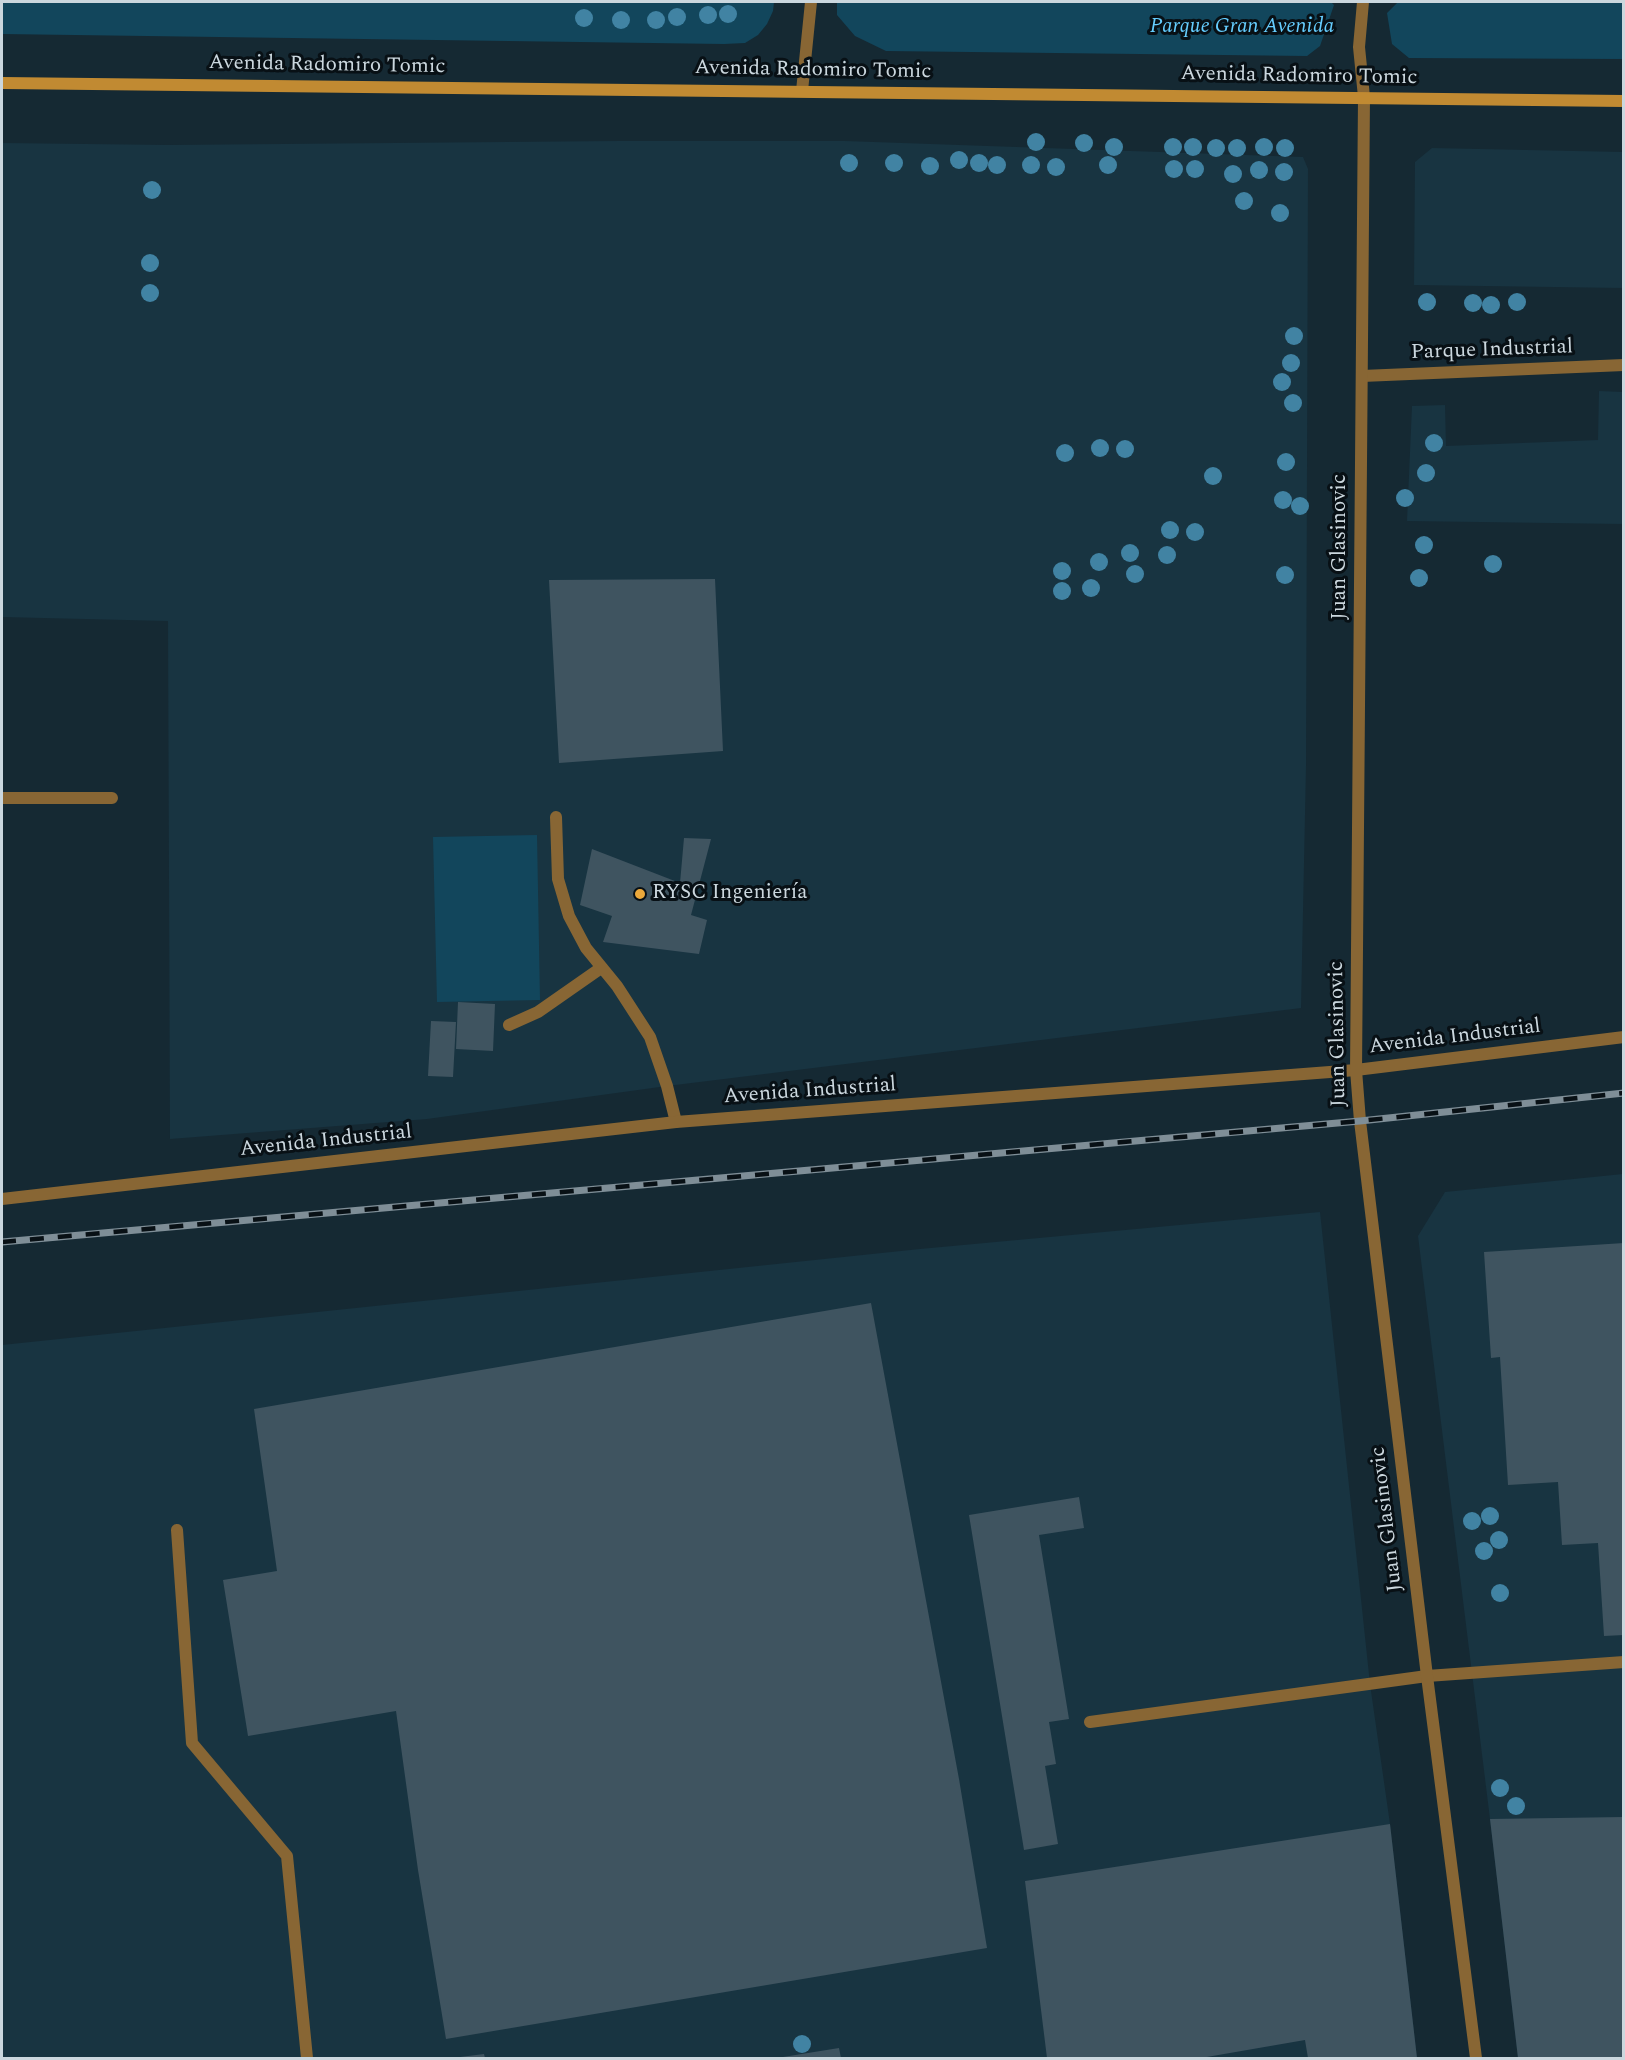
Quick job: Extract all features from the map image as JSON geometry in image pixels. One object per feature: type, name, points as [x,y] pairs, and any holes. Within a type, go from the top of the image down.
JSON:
[{"type":"main road","name":"Avenida Radomiro Tomic","points":[[2,82],[1623,101]]},
{"type":"street","points":[[802,91],[811,2]]},
{"type":"street","name":"Juan Glasinovic","points":[[1363,2],[1359,47],[1364,97],[1356,1070],[1361,1133],[1476,2058]]},
{"type":"street","name":"Parque Industrial","points":[[1362,376],[1623,365]]},
{"type":"street","points":[[2,798],[112,798]]},
{"type":"street","points":[[556,817],[558,879],[569,916],[586,948],[617,986],[650,1037],[667,1086],[676,1122]]},
{"type":"street","points":[[509,1025],[538,1012],[601,968]]},
{"type":"street","name":"Avenida Industrial","points":[[2,1199],[676,1122],[1356,1070],[1623,1037]]},
{"type":"street","points":[[177,1530],[192,1743],[286,1856],[307,2058]]},
{"type":"street","points":[[1090,1722],[1427,1676],[1623,1662]]},
{"type":"shaded area","points":[[845,141],[1303,157],[1308,169],[1306,766],[1301,1008],[667,1086],[427,1119],[170,1139],[168,621],[2,617],[2,143],[169,145]]},
{"type":"shaded area","points":[[1432,148],[1623,152],[1623,288],[1414,285],[1415,162]]},
{"type":"shaded area","points":[[1599,391],[1623,392],[1623,524],[1407,521],[1412,406],[1445,405],[1446,446],[1598,440]]},
{"type":"shaded area","points":[[1623,1174],[1623,2058],[1518,2058],[1418,1236],[1445,1192]]},
{"type":"shaded area","points":[[1320,1212],[1370,1684],[1390,1824],[1417,2058],[2,2058],[2,1345],[920,1249]]},
{"type":"green space","points":[[2,2],[774,2],[767,24],[758,35],[745,43],[724,44],[2,34]]},
{"type":"green space","name":"Parque Gran Avenida","points":[[837,2],[1331,2],[1334,5],[1320,46],[1307,56],[886,51],[855,36],[837,15]]},
{"type":"green space","name":"Parque Gran Avenida","points":[[1398,2],[1623,2],[1623,59],[1409,58],[1392,44],[1387,13]]},
{"type":"green space","points":[[537,835],[540,1000],[437,1002],[433,837]]},
{"type":"building","points":[[715,579],[723,751],[559,763],[549,580]]},
{"type":"building","name":"RYSC Ingeniería","points":[[684,838],[711,839],[691,915],[707,920],[699,954],[603,942],[612,916],[580,905],[592,849],[680,883]]},
{"type":"building","points":[[458,1002],[495,1004],[493,1051],[456,1049]]},
{"type":"building","points":[[431,1021],[456,1022],[453,1077],[428,1076]]},
{"type":"building","points":[[1624,1243],[1624,1635],[1604,1636],[1598,1543],[1562,1545],[1558,1482],[1508,1485],[1500,1357],[1491,1358],[1484,1252]]},
{"type":"building","points":[[871,1303],[959,1779],[987,1948],[446,2039],[418,1870],[396,1711],[248,1736],[223,1580],[277,1571],[254,1409]]},
{"type":"building","points":[[1079,1497],[1084,1528],[1039,1535],[1069,1719],[1049,1722],[1056,1764],[1045,1766],[1058,1844],[1024,1850],[969,1515]]},
{"type":"building","points":[[1624,1817],[1624,2058],[1518,2058],[1490,1819]]},
{"type":"building","points":[[1390,1824],[1417,2058],[1308,2058],[1305,2040],[1201,2058],[1047,2058],[1025,1881]]},
{"type":"building","points":[[839,2048],[841,2058],[783,2058],[783,2057]]},
{"type":"building","points":[[484,2054],[485,2058],[460,2058],[460,2057]]},
{"type":"railway","points":[[2,1242],[1360,1121],[1624,1093]]},
{"type":"place","name":"RYSC Ingeniería","points":[[640,894]]}]
